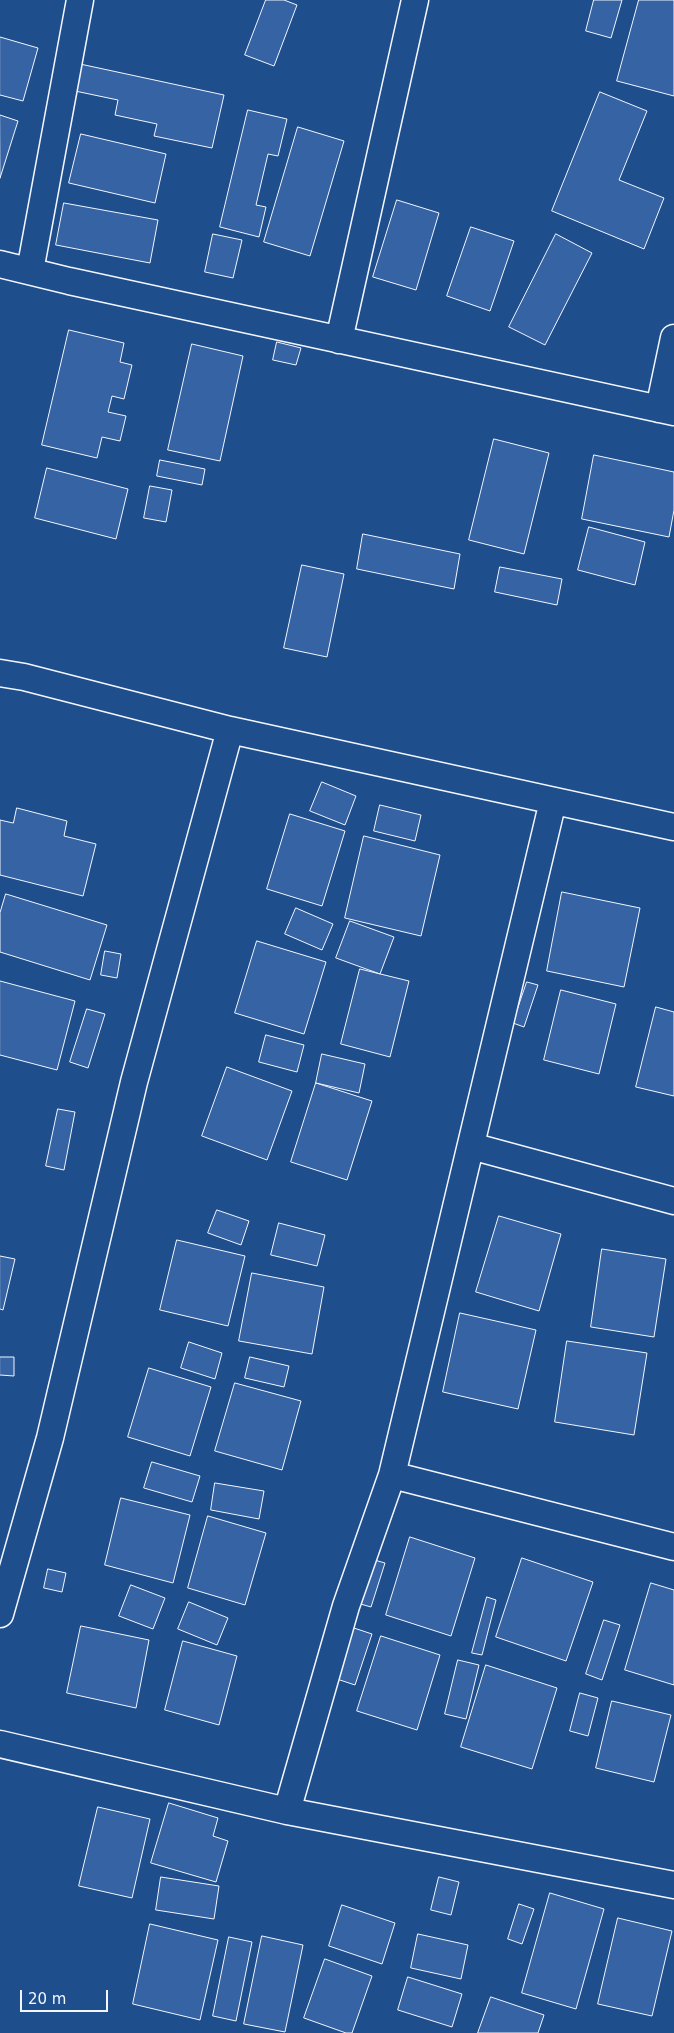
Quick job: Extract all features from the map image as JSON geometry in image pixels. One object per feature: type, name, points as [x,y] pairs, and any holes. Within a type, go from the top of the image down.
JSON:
[{"type":"street","points":[[30,271],[80,0]]},
{"type":"street","points":[[339,340],[415,0]]},
{"type":"street","points":[[0,264],[339,340],[667,410],[674,338]]},
{"type":"street","points":[[0,673],[24,677],[230,730],[674,827]]},
{"type":"street","points":[[0,1614],[50,1438],[134,1082],[230,730]]},
{"type":"street","points":[[287,1811],[346,1606],[392,1475],[553,801]]},
{"type":"street","points":[[472,1146],[674,1201]]},
{"type":"street","points":[[392,1475],[674,1547]]},
{"type":"street","points":[[0,1744],[287,1811],[674,1885]]},
{"type":"building","points":[[266,0],[284,0],[297,5],[274,66],[245,55]]},
{"type":"building","points":[[594,0],[622,0],[611,38],[586,31]]},
{"type":"building","points":[[639,0],[674,0],[674,96],[617,81]]},
{"type":"building","points":[[0,37],[38,48],[23,101],[0,95]]},
{"type":"building","points":[[80,64],[224,95],[212,148],[154,136],[157,124],[115,115],[118,100],[75,91]]},
{"type":"building","points":[[600,92],[647,111],[619,180],[664,198],[644,249],[552,211]]},
{"type":"building","points":[[248,110],[287,119],[278,156],[268,154],[256,205],[266,207],[259,237],[220,227]]},
{"type":"building","points":[[0,115],[18,121],[0,178]]},
{"type":"building","points":[[298,127],[344,141],[310,256],[264,242]]},
{"type":"building","points":[[81,134],[166,154],[155,203],[69,183]]},
{"type":"building","points":[[397,200],[439,213],[416,290],[373,277]]},
{"type":"building","points":[[64,203],[158,220],[150,263],[56,245]]},
{"type":"building","points":[[471,227],[514,241],[490,311],[447,296]]},
{"type":"building","points":[[213,234],[242,240],[233,278],[205,272]]},
{"type":"building","points":[[556,234],[592,253],[545,345],[509,327]]},
{"type":"building","points":[[69,330],[124,343],[120,362],[132,365],[124,399],[112,396],[108,412],[126,416],[120,441],[102,437],[97,458],[42,445]]},
{"type":"building","points":[[277,342],[301,348],[296,365],[273,360]]},
{"type":"building","points":[[192,344],[243,356],[220,461],[168,450]]},
{"type":"building","points":[[494,439],[549,453],[524,554],[469,540]]},
{"type":"building","points":[[594,455],[674,472],[674,510],[669,537],[582,519]]},
{"type":"building","points":[[160,460],[205,469],[202,485],[157,476]]},
{"type":"building","points":[[47,468],[128,489],[116,539],[35,518]]},
{"type":"building","points":[[150,486],[172,490],[166,522],[144,518]]},
{"type":"building","points":[[589,527],[645,542],[635,585],[578,570]]},
{"type":"building","points":[[363,534],[460,554],[454,589],[357,569]]},
{"type":"building","points":[[302,565],[344,574],[327,657],[284,648]]},
{"type":"building","points":[[500,567],[562,579],[557,605],[495,592]]},
{"type":"building","points":[[322,782],[356,796],[345,825],[310,811]]},
{"type":"building","points":[[380,805],[421,815],[415,841],[374,831]]},
{"type":"building","points":[[17,808],[67,821],[64,836],[96,844],[83,896],[0,875],[0,820],[13,823]]},
{"type":"building","points":[[290,814],[345,831],[322,906],[267,889]]},
{"type":"building","points":[[364,836],[440,855],[421,936],[345,918]]},
{"type":"building","points":[[562,892],[640,908],[624,987],[547,971]]},
{"type":"building","points":[[6,894],[107,925],[90,980],[0,952],[0,913]]},
{"type":"building","points":[[296,908],[333,924],[322,950],[285,934]]},
{"type":"building","points":[[350,921],[394,937],[380,974],[336,958]]},
{"type":"building","points":[[257,941],[326,962],[304,1034],[235,1013]]},
{"type":"building","points":[[105,951],[121,954],[117,978],[101,975]]},
{"type":"building","points":[[360,969],[409,981],[390,1057],[341,1044]]},
{"type":"building","points":[[0,981],[75,1001],[57,1070],[0,1055]]},
{"type":"building","points":[[527,982],[538,985],[524,1027],[513,1023]]},
{"type":"building","points":[[561,990],[616,1004],[599,1074],[544,1060]]},
{"type":"building","points":[[656,1007],[674,1012],[674,1096],[636,1087]]},
{"type":"building","points":[[87,1009],[105,1014],[88,1068],[70,1062]]},
{"type":"building","points":[[266,1035],[304,1045],[297,1072],[259,1062]]},
{"type":"building","points":[[322,1054],[365,1064],[359,1093],[316,1083]]},
{"type":"building","points":[[227,1067],[292,1091],[267,1160],[202,1136]]},
{"type":"building","points":[[316,1083],[372,1101],[347,1180],[291,1162]]},
{"type":"building","points":[[58,1109],[75,1112],[64,1170],[46,1166]]},
{"type":"building","points":[[217,1210],[249,1221],[241,1245],[208,1233]]},
{"type":"building","points":[[499,1216],[561,1234],[539,1311],[476,1292]]},
{"type":"building","points":[[279,1223],[325,1235],[317,1266],[271,1255]]},
{"type":"building","points":[[177,1240],[245,1256],[228,1326],[160,1310]]},
{"type":"building","points":[[602,1249],[666,1259],[654,1337],[591,1327]]},
{"type":"building","points":[[0,1256],[15,1259],[3,1310],[0,1309]]},
{"type":"building","points":[[252,1273],[324,1287],[312,1354],[239,1341]]},
{"type":"building","points":[[460,1313],[536,1330],[518,1409],[443,1392]]},
{"type":"building","points":[[567,1341],[647,1353],[634,1435],[555,1422]]},
{"type":"building","points":[[189,1342],[222,1353],[215,1379],[181,1368]]},
{"type":"building","points":[[0,1357],[14,1357],[14,1376],[0,1375]]},
{"type":"building","points":[[250,1357],[289,1366],[284,1387],[245,1378]]},
{"type":"building","points":[[149,1368],[211,1387],[190,1456],[128,1437]]},
{"type":"building","points":[[235,1383],[301,1401],[282,1470],[215,1451]]},
{"type":"building","points":[[152,1462],[200,1476],[192,1502],[144,1488]]},
{"type":"building","points":[[215,1483],[264,1491],[259,1519],[211,1510]]},
{"type":"building","points":[[121,1498],[190,1515],[173,1583],[105,1565]]},
{"type":"building","points":[[208,1516],[266,1533],[245,1605],[188,1588]]},
{"type":"building","points":[[410,1537],[475,1558],[451,1636],[386,1615]]},
{"type":"building","points":[[522,1558],[593,1582],[566,1661],[496,1637]]},
{"type":"building","points":[[371,1559],[385,1563],[371,1607],[357,1603]]},
{"type":"building","points":[[48,1569],[66,1573],[62,1592],[44,1588]]},
{"type":"building","points":[[651,1583],[674,1590],[674,1685],[625,1670]]},
{"type":"building","points":[[131,1585],[165,1598],[153,1629],[119,1616]]},
{"type":"building","points":[[487,1597],[496,1600],[482,1655],[472,1653]]},
{"type":"building","points":[[189,1602],[228,1618],[217,1645],[178,1629]]},
{"type":"building","points":[[604,1620],[620,1625],[602,1680],[586,1674]]},
{"type":"building","points":[[81,1626],[149,1640],[136,1708],[67,1693]]},
{"type":"building","points":[[348,1626],[372,1634],[355,1685],[331,1677]]},
{"type":"building","points":[[381,1636],[440,1655],[417,1730],[357,1711]]},
{"type":"building","points":[[183,1641],[237,1656],[219,1725],[165,1710]]},
{"type":"building","points":[[458,1660],[479,1665],[466,1719],[445,1714]]},
{"type":"building","points":[[486,1665],[557,1688],[532,1769],[461,1747]]},
{"type":"building","points":[[580,1693],[598,1698],[588,1736],[570,1731]]},
{"type":"building","points":[[612,1701],[671,1715],[654,1782],[596,1768]]},
{"type":"building","points":[[169,1803],[218,1818],[213,1836],[228,1841],[216,1882],[151,1863]]},
{"type":"building","points":[[98,1807],[150,1819],[132,1898],[79,1886]]},
{"type":"building","points":[[161,1877],[219,1886],[214,1919],[156,1910]]},
{"type":"building","points":[[439,1877],[459,1882],[451,1915],[431,1910]]},
{"type":"building","points":[[550,1893],[604,1909],[576,2009],[522,1993]]},
{"type":"building","points":[[519,1904],[534,1909],[522,1944],[508,1939]]},
{"type":"building","points":[[342,1905],[395,1923],[382,1964],[329,1946]]},
{"type":"building","points":[[618,1918],[672,1931],[652,2016],[598,2004]]},
{"type":"building","points":[[150,1924],[218,1940],[200,2020],[133,2004]]},
{"type":"building","points":[[418,1934],[468,1945],[461,1979],[411,1968]]},
{"type":"building","points":[[262,1936],[303,1945],[285,2032],[244,2024]]},
{"type":"building","points":[[229,1937],[252,1942],[236,2021],[213,2016]]},
{"type":"building","points":[[325,1959],[372,1976],[352,2033],[346,2033],[304,2018]]},
{"type":"building","points":[[408,1977],[462,1994],[452,2027],[398,2010]]},
{"type":"building","points":[[491,1997],[544,2015],[538,2033],[478,2033]]}]
